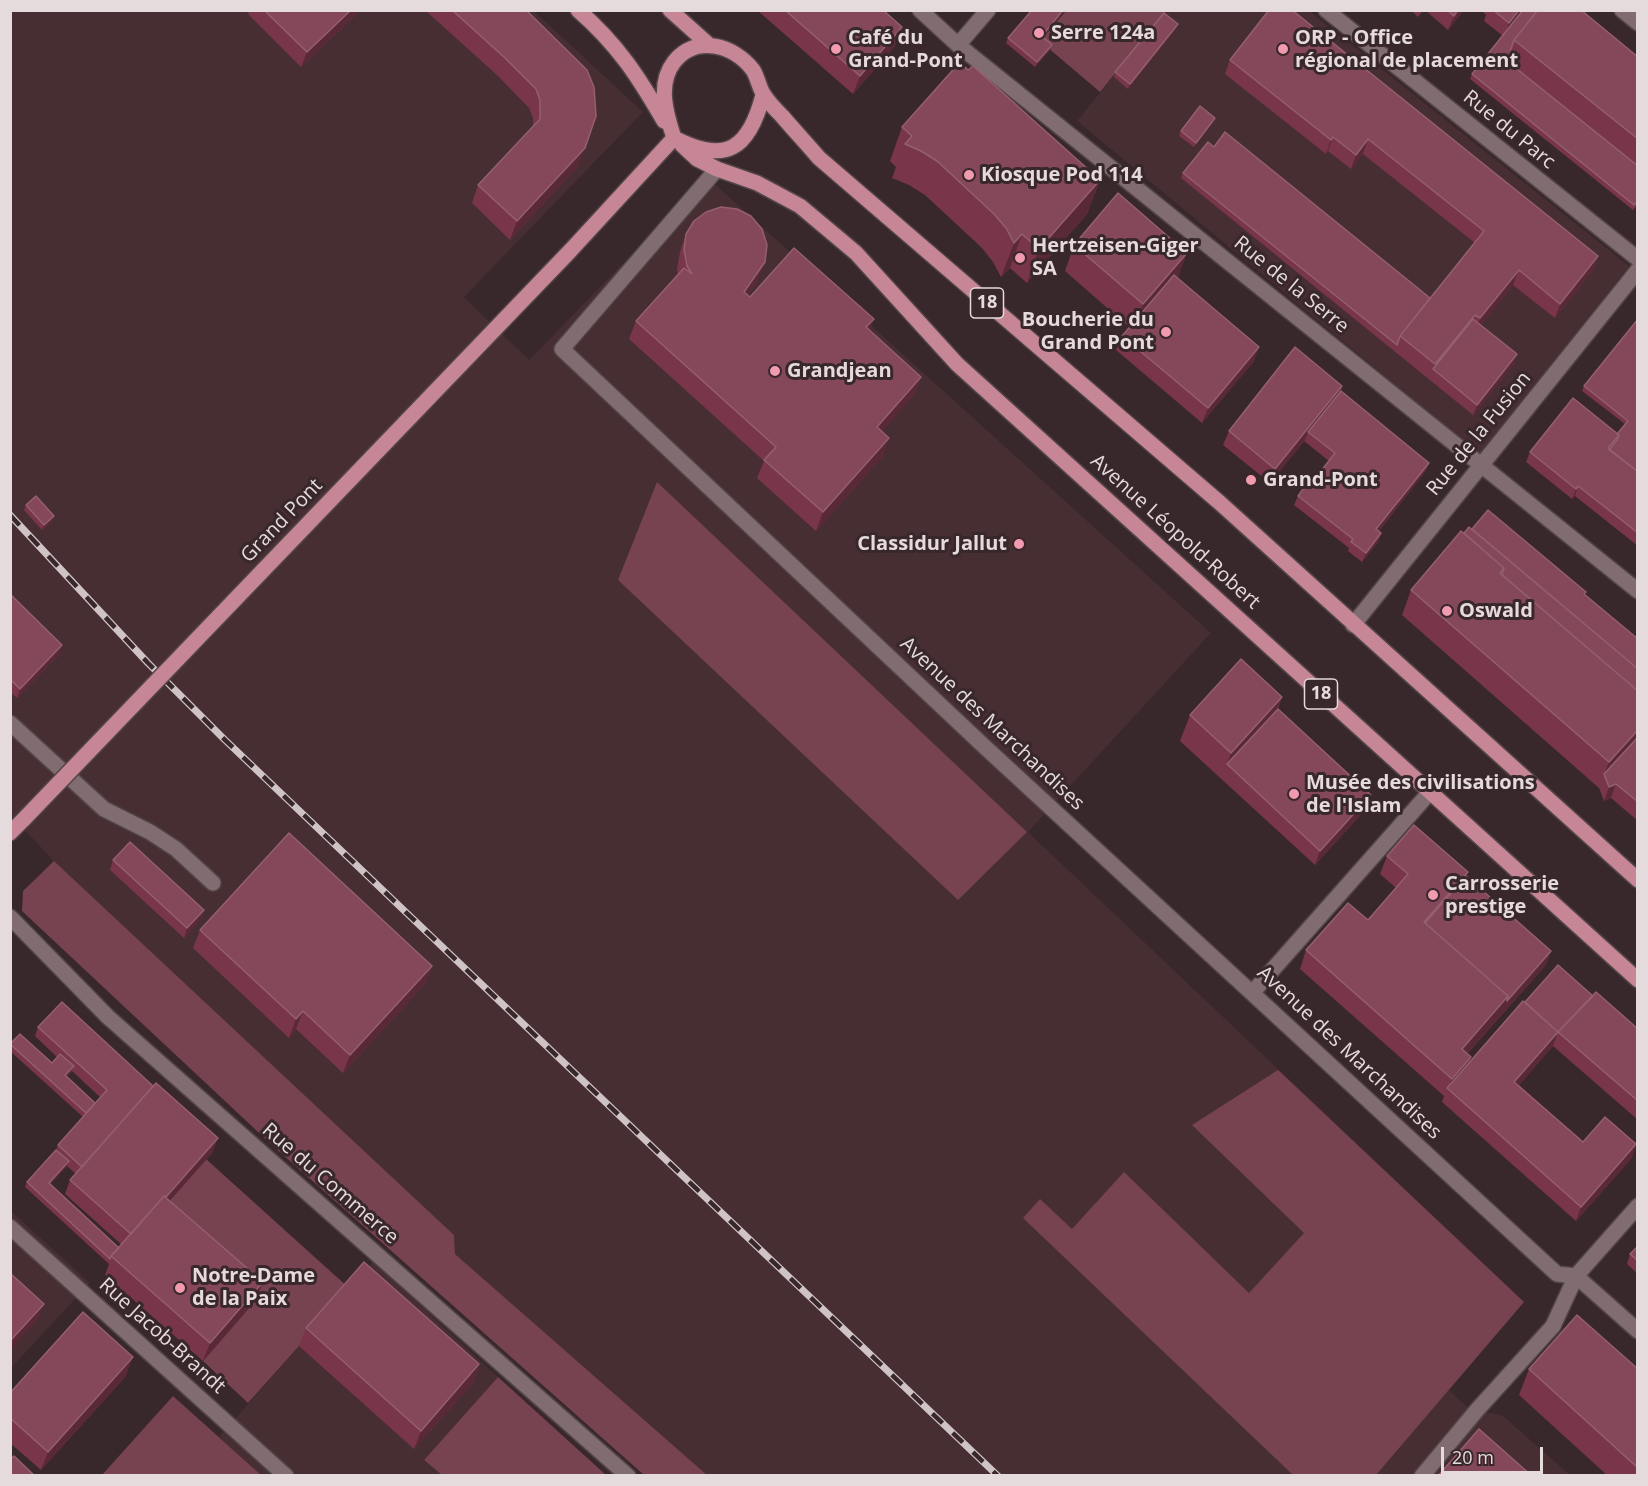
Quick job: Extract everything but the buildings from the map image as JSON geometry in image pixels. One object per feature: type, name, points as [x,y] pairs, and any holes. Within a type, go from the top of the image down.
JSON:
[{"type":"main road","name":"Avenue Léopold-Robert","points":[[578,10],[604,34],[637,74],[674,138],[697,159],[717,169],[757,183],[800,206],[856,253],[957,364],[1638,980]]},
{"type":"main road","points":[[670,10],[708,44]]},
{"type":"main road","points":[[708,44],[690,49],[675,60],[669,70],[665,102],[674,138],[693,148],[712,151],[731,149],[740,143],[751,129],[763,95]]},
{"type":"main road","name":"18","points":[[708,44],[723,47],[737,55],[752,70],[763,95],[819,159],[1220,503],[1638,880]]},
{"type":"main road","name":"Grand Pont","points":[[10,833],[570,251],[674,138]]},
{"type":"street","name":"Rue de la Serre","points":[[920,10],[958,45],[1638,591]]},
{"type":"street","points":[[958,45],[988,10]]},
{"type":"street","name":"Rue du Parc","points":[[1326,10],[1638,259]]},
{"type":"street","points":[[1622,10],[1638,23]]},
{"type":"street","name":"Avenue des Marchandises","points":[[717,169],[562,349],[987,749],[1557,1274],[1576,1276]]},
{"type":"street","name":"Rue de la Fusion","points":[[1353,625],[1638,270]]},
{"type":"street","points":[[10,723],[105,809],[176,849],[213,883]]},
{"type":"street","points":[[1252,993],[1430,792]]},
{"type":"street","name":"Rue du Commerce","points":[[10,917],[108,1017],[628,1476]]},
{"type":"street","points":[[1422,1476],[1477,1410],[1553,1326],[1576,1276],[1638,1206]]},
{"type":"street","name":"Rue Jacob-Brandt","points":[[10,1227],[286,1476]]},
{"type":"street","points":[[1576,1276],[1638,1331]]},
{"type":"shaded area","points":[[11,11],[534,11],[643,112],[464,297],[529,360],[707,177],[1211,633],[1028,832],[1524,1302],[1449,1390],[1470,1410],[1502,1415],[1570,1475],[707,1475],[455,1254],[454,1235],[54,861],[11,816]]},
{"type":"shaded area","points":[[1066,11],[1166,11],[1100,92],[1040,41]]},
{"type":"shaded area","points":[[1166,11],[1309,11],[1629,266],[1479,454],[1077,121]]},
{"type":"shaded area","points":[[657,482],[1027,832],[958,900],[618,580]]},
{"type":"shaded area","points":[[54,861],[454,1235],[455,1254],[707,1475],[644,1475],[273,1146],[22,911],[23,891]]},
{"type":"shaded area","points":[[1278,1070],[1524,1302],[1376,1475],[1293,1475],[1023,1218],[1040,1199],[1072,1229],[1124,1172],[1249,1293],[1304,1233],[1192,1125]]},
{"type":"shaded area","points":[[206,1159],[350,1289],[248,1403],[203,1361],[256,1300],[158,1214]]},
{"type":"shaded area","points":[[11,1211],[90,1283],[11,1368]]},
{"type":"shaded area","points":[[373,1262],[498,1377],[424,1460],[442,1475],[261,1475],[219,1437]]},
{"type":"shaded area","points":[[498,1377],[606,1475],[442,1475],[424,1460]]},
{"type":"shaded area","points":[[173,1396],[261,1475],[102,1475]]},
{"type":"railway","points":[[10,515],[148,663],[224,739],[998,1476]]},
{"type":"place","name":"Serre 124a","points":[[1039,33]]},
{"type":"place","name":"Café du Grand-Pont","points":[[836,49]]},
{"type":"place","name":"ORP - Office régional de placement","points":[[1283,49]]},
{"type":"place","name":"Kiosque Pod 114","points":[[969,175]]},
{"type":"place","name":"Hertzeisen-Giger SA","points":[[1020,258]]},
{"type":"place","name":"Boucherie du Grand Pont","points":[[1166,332]]},
{"type":"place","name":"Grandjean","points":[[775,371]]},
{"type":"place","name":"Grand-Pont","points":[[1251,480]]},
{"type":"place","name":"Classidur Jallut","points":[[1019,544]]},
{"type":"place","name":"Oswald","points":[[1447,611]]},
{"type":"place","name":"Musée des civilisations de l'Islam","points":[[1294,794]]},
{"type":"place","name":"Carrosserie prestige","points":[[1433,895]]},
{"type":"place","name":"Notre-Dame de la Paix","points":[[180,1288]]}]
